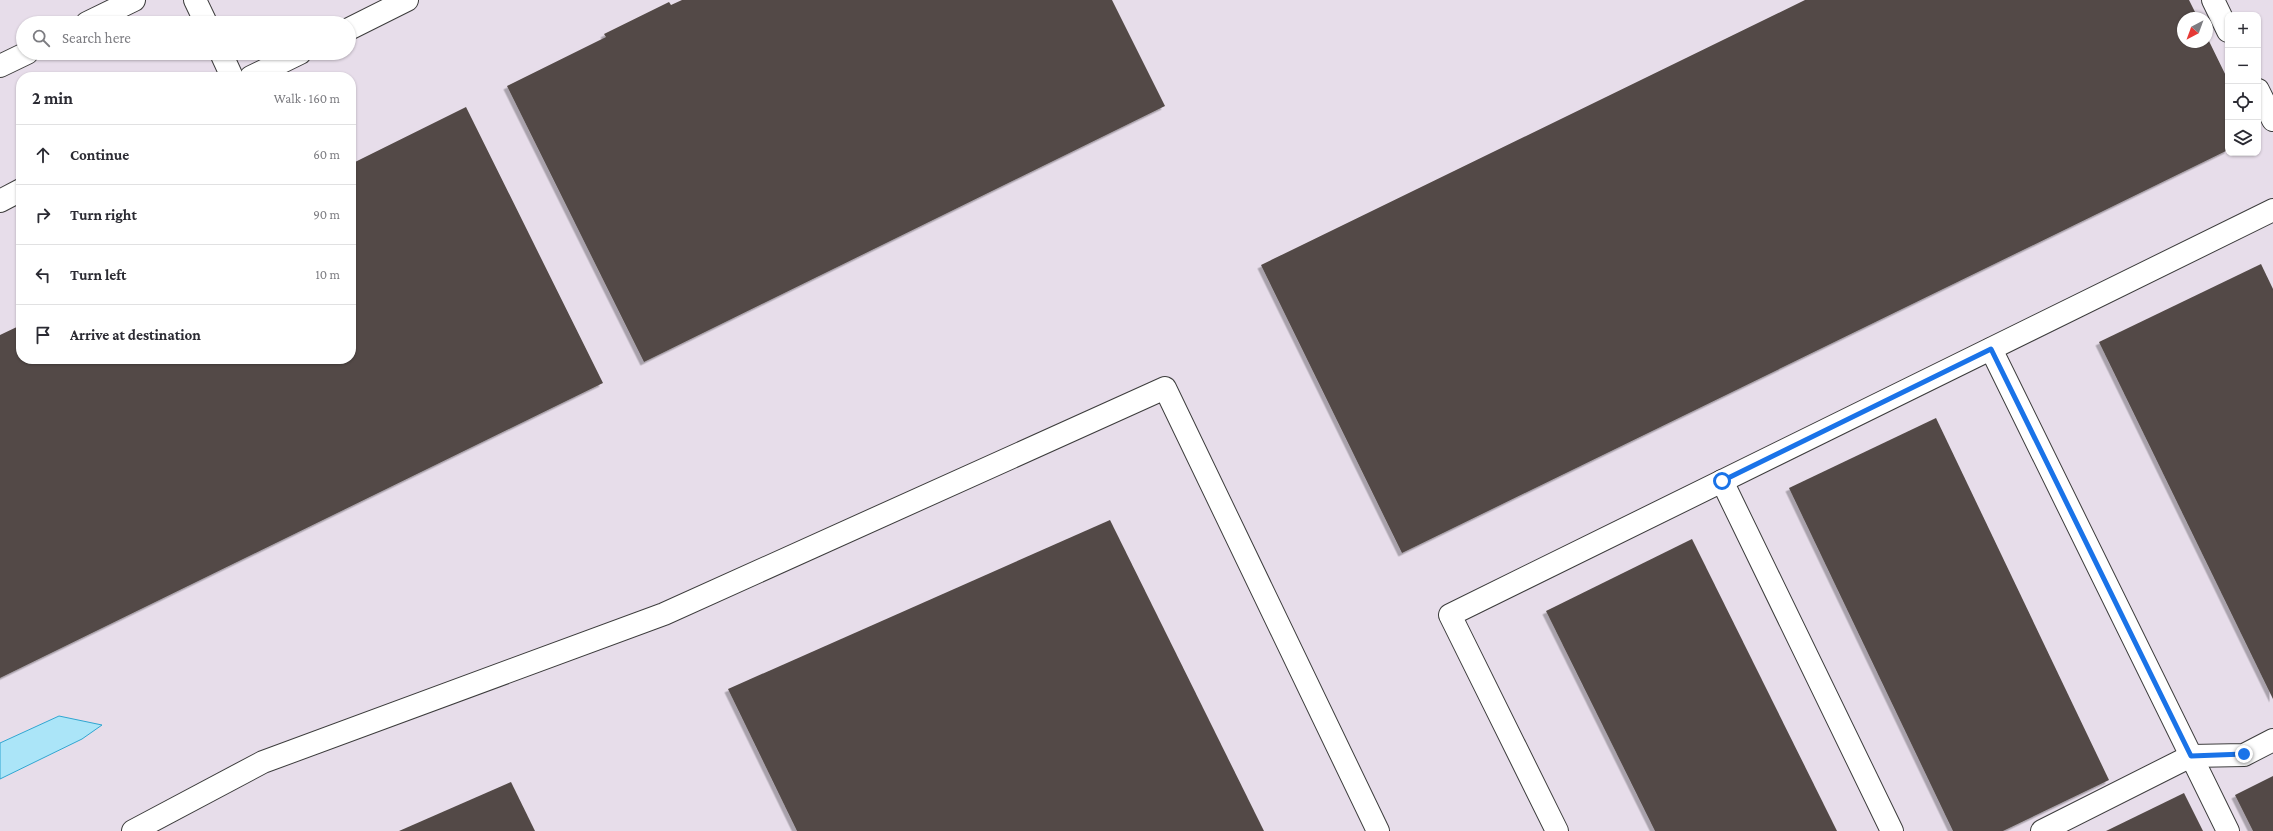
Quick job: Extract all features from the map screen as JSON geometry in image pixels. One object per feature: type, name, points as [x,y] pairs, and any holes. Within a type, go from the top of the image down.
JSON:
[{"type":"street","points":[[95,13],[134,0]]},
{"type":"street","points":[[195,0],[203,16]]},
{"type":"street","points":[[356,26],[407,0]]},
{"type":"street","points":[[2213,0],[2225,25]]},
{"type":"street","points":[[0,66],[16,58]]},
{"type":"street","points":[[224,60],[230,72]]},
{"type":"street","points":[[261,72],[286,60]]},
{"type":"street","points":[[2261,96],[2273,120]]},
{"type":"street","points":[[0,201],[16,193]]},
{"type":"street","points":[[1557,831],[1450,615],[2273,210]]},
{"type":"street","points":[[1991,349],[2228,831]]},
{"type":"street","points":[[133,831],[263,762],[664,614],[1165,388],[1378,831]]},
{"type":"street","points":[[1722,481],[1892,831]]},
{"type":"street","points":[[2042,831],[2191,756],[2244,754],[2273,740]]},
{"type":"shaded area","points":[[0,0],[2273,0],[2273,831],[0,831]]},
{"type":"water","points":[[59,716],[102,725],[82,739],[0,779],[0,743]]},
{"type":"building","points":[[682,0],[1112,0],[1165,106],[644,362],[507,86],[606,37],[604,34],[669,2],[671,5]]},
{"type":"building","points":[[1805,0],[2189,0],[2195,12],[2177,12],[2177,48],[2212,48],[2225,74],[2225,151],[1402,553],[1261,265]]},
{"type":"building","points":[[466,107],[603,383],[0,678],[0,335],[16,327],[16,364],[356,364],[356,162]]},
{"type":"building","points":[[2261,264],[2273,289],[2273,699],[2099,342]]},
{"type":"building","points":[[1936,418],[2109,780],[2003,831],[1953,831],[1789,488]]},
{"type":"building","points":[[1110,520],[1264,831],[797,831],[728,689]]},
{"type":"building","points":[[1692,539],[1837,831],[1655,831],[1546,611]]},
{"type":"building","points":[[2273,776],[2273,831],[2253,831],[2235,795]]},
{"type":"building","points":[[511,782],[535,831],[399,831]]},
{"type":"building","points":[[2184,793],[2203,831],[2106,831]]},
{"type":"route","points":[[1722,481],[1991,349],[2191,756],[2244,754]]}]
